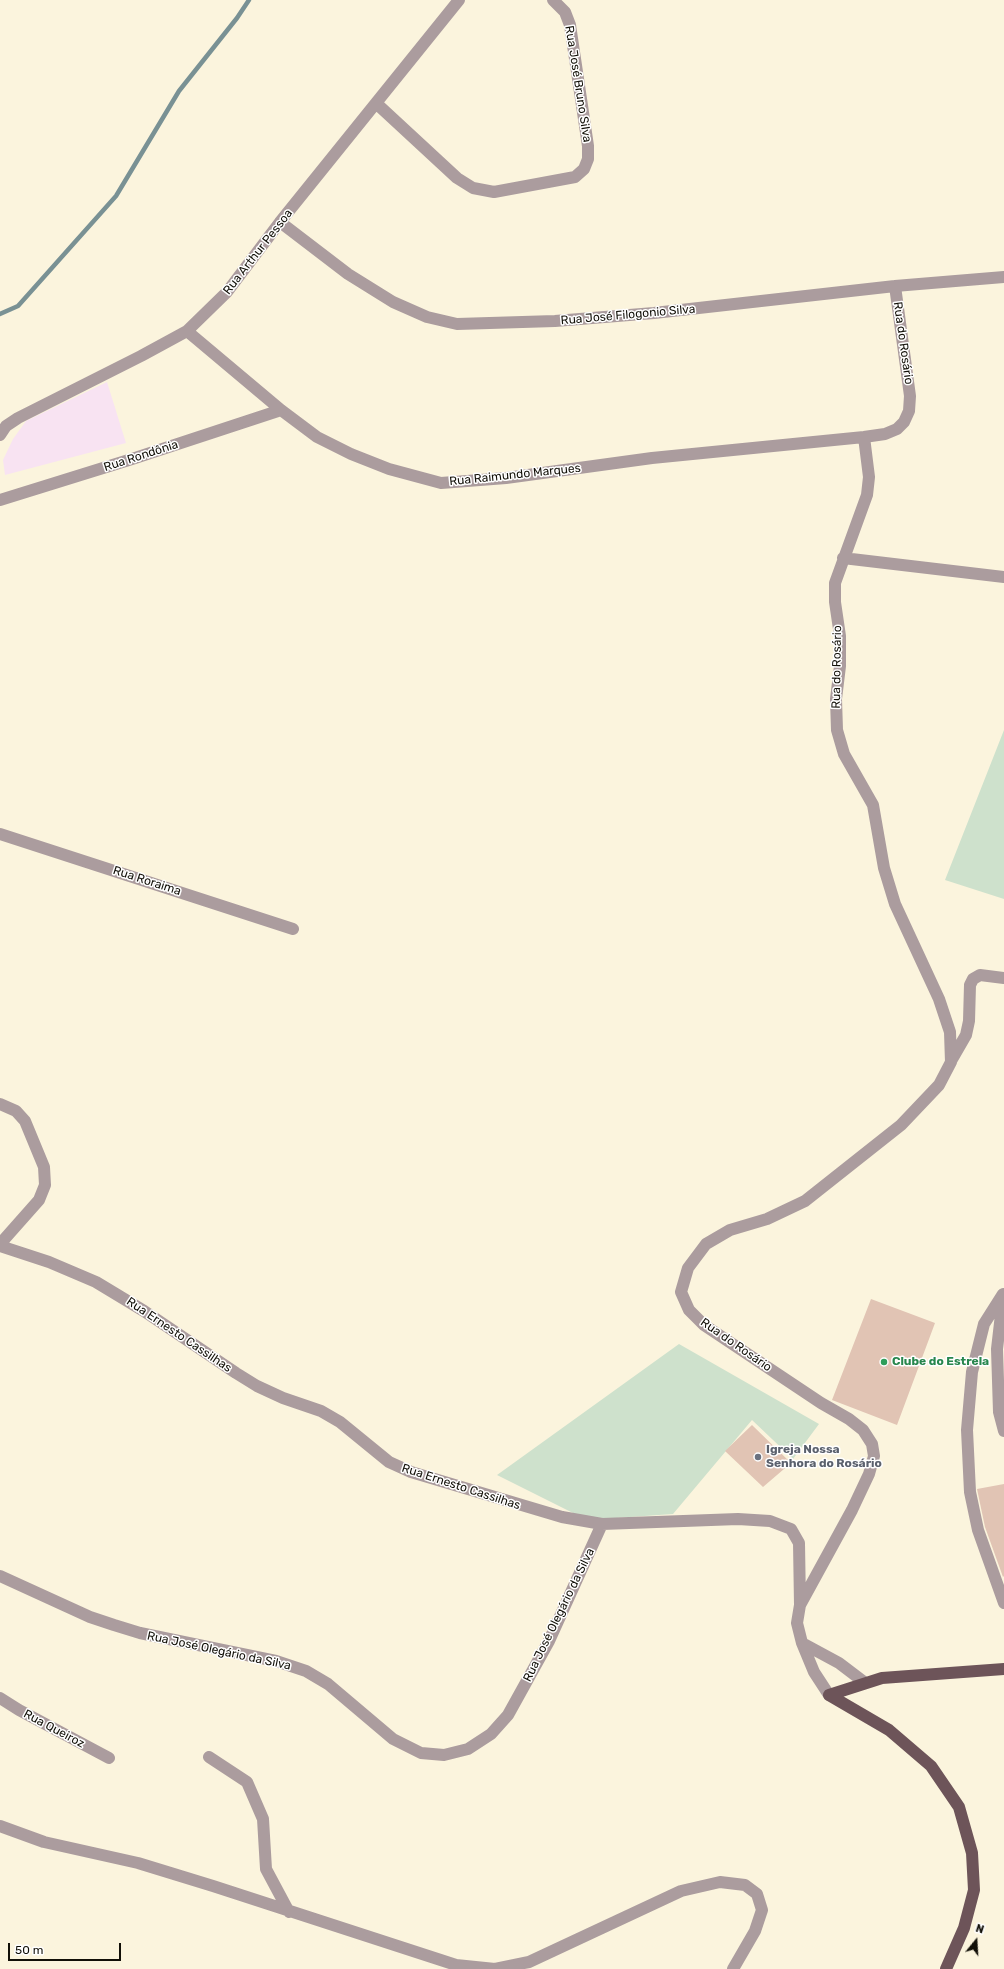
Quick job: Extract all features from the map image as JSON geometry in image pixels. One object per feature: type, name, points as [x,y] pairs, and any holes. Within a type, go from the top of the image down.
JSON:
[{"type":"main road","points":[[829,1695],[864,1682],[882,1678],[1004,1669]]},
{"type":"main road","points":[[829,1695],[888,1730],[931,1766],[960,1807],[972,1853],[974,1890],[964,1928],[946,1969]]},
{"type":"street","name":"Rua Arthur Pessoa","points":[[0,436],[6,426],[18,418],[187,331],[227,292],[280,222],[377,104],[459,0]]},
{"type":"street","name":"Rua José Bruno Silva","points":[[377,104],[457,178],[473,188],[494,192],[575,177],[584,169],[588,159],[588,146],[570,25],[565,12],[553,0]]},
{"type":"street","name":"Rua José Filogonio Silva","points":[[280,222],[348,274],[393,302],[427,317],[457,324],[555,321],[646,314],[895,286],[1004,277]]},
{"type":"street","name":"Rua do Rosário","points":[[895,286],[910,396],[908,412],[904,422],[897,429],[885,434],[864,437],[869,477],[867,495],[843,558],[836,583],[835,602],[840,636],[840,666],[836,700],[837,730],[844,754],[873,805],[884,868],[895,904],[939,999],[950,1032],[951,1062]]},
{"type":"street","name":"Rua Raimundo Marques","points":[[187,331],[281,410],[317,437],[351,454],[389,469],[441,482],[506,478],[652,458],[864,437]]},
{"type":"street","name":"Rua Rondônia","points":[[0,500],[132,459],[281,410]]},
{"type":"street","points":[[843,558],[1004,577]]},
{"type":"street","name":"Rua Roraima","points":[[0,834],[293,928]]},
{"type":"street","name":"Rua do Rosário","points":[[800,1605],[852,1510],[869,1474],[874,1456],[872,1444],[863,1430],[854,1422],[821,1403],[704,1325],[689,1310],[681,1292],[686,1274],[688,1268],[706,1244],[730,1230],[767,1218],[805,1201],[901,1125],[939,1086],[966,1035],[969,1021],[970,985],[973,979],[980,975],[1004,978]]},
{"type":"street","points":[[0,1104],[16,1111],[25,1121],[44,1167],[45,1185],[39,1200],[0,1245]]},
{"type":"street","name":"Rua Ernesto Cassilhas","points":[[0,1245],[48,1262],[96,1282],[144,1310],[210,1358],[257,1386],[283,1398],[321,1411],[340,1422],[389,1462],[411,1472],[562,1518],[602,1524],[738,1519],[770,1521],[791,1529],[800,1543],[800,1605],[798,1623],[802,1643],[814,1672],[829,1695]]},
{"type":"street","points":[[1003,1294],[984,1324],[972,1372],[967,1430],[970,1492],[978,1530],[1004,1603]]},
{"type":"street","points":[[1003,1294],[997,1349],[999,1412],[1004,1431]]},
{"type":"street","name":"Rua José Olegário da Silva","points":[[0,1576],[90,1617],[114,1625],[140,1633],[276,1661],[306,1671],[328,1684],[393,1739],[421,1753],[444,1755],[468,1749],[491,1734],[508,1715],[549,1641],[602,1524]]},
{"type":"street","points":[[802,1643],[839,1663],[864,1682]]},
{"type":"street","name":"Rua Queiroz","points":[[0,1698],[19,1710],[109,1758]]},
{"type":"street","points":[[209,1757],[246,1782],[263,1819],[266,1869],[289,1912]]},
{"type":"street","points":[[0,1826],[44,1842],[138,1863],[456,1965],[495,1969],[529,1962],[681,1890],[720,1882],[745,1885],[757,1894],[762,1910],[755,1931],[733,1969]]},
{"type":"shaded area","points":[[107,382],[126,443],[5,475],[3,460],[13,439],[26,421]]},
{"type":"green space","points":[[1004,730],[1004,899],[945,880]]},
{"type":"green space","points":[[679,1344],[819,1424],[793,1459],[752,1420],[673,1514],[587,1520],[497,1475]]},
{"type":"building","name":"Clube do Estrela","points":[[871,1299],[935,1323],[897,1425],[832,1400]]},
{"type":"building","name":"Igreja Nossa Senhora do Rosário","points":[[752,1425],[791,1463],[763,1487],[725,1451]]},
{"type":"building","points":[[1004,1484],[1003,1577],[985,1527],[977,1489]]},
{"type":"waterway","points":[[0,314],[18,306],[116,196],[179,91],[237,18],[249,0]]},
{"type":"place","name":"Clube do Estrela","points":[[884,1362]]},
{"type":"place","name":"Igreja Nossa Senhora do Rosário","points":[[758,1457]]}]
